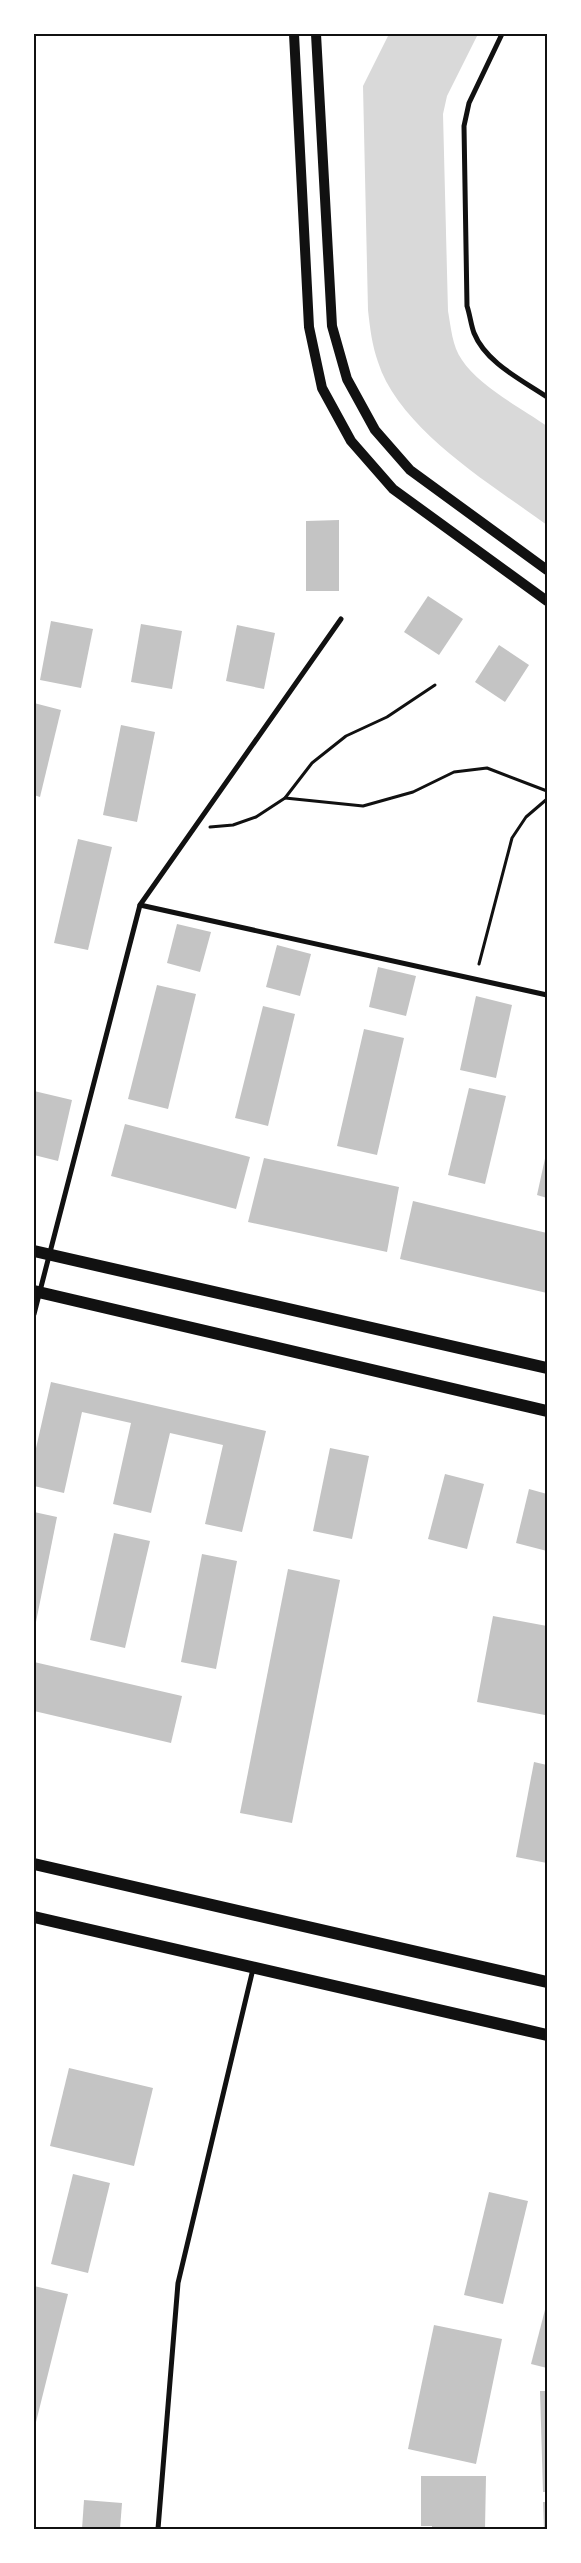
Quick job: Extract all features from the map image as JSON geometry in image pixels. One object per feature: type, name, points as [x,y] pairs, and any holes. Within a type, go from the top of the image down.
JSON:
[{"type":"main road","points":[[294,34],[309,327],[322,388],[352,441],[394,489],[547,601]]},
{"type":"main road","points":[[316,34],[332,326],[346,379],[375,430],[410,470],[547,570]]},
{"type":"main road","points":[[34,1251],[547,1368]]},
{"type":"main road","points":[[36,1292],[547,1411]]},
{"type":"main road","points":[[34,1864],[547,1982]]},
{"type":"main road","points":[[34,1917],[547,2035]]},
{"type":"street","points":[[502,34],[469,103],[464,126],[467,306],[474,334],[487,352],[502,367],[547,397]]},
{"type":"street","points":[[34,1314],[36,1292],[49,1254],[140,906],[341,619]]},
{"type":"street","points":[[140,906],[547,995]]},
{"type":"street","points":[[158,2529],[178,2283],[254,1969]]},
{"type":"path","points":[[210,827],[233,825],[256,817],[285,798],[312,763],[346,736],[387,716],[435,685]]},
{"type":"path","points":[[285,798],[363,806],[413,792],[454,772],[486,768],[547,790]]},
{"type":"path","points":[[479,964],[512,838],[526,817],[547,800]]},
{"type":"shaded area","points":[[389,34],[478,34],[447,96],[443,114],[448,311],[456,349],[469,370],[490,388],[547,426],[547,525],[475,474],[426,432],[389,387],[376,356],[368,310],[363,86]]},
{"type":"building","points":[[339,520],[339,591],[306,591],[306,521]]},
{"type":"building","points":[[428,596],[463,619],[439,655],[404,632]]},
{"type":"building","points":[[51,621],[93,629],[81,688],[40,680]]},
{"type":"building","points":[[141,624],[182,631],[172,689],[131,682]]},
{"type":"building","points":[[237,625],[275,633],[264,689],[226,681]]},
{"type":"building","points":[[499,645],[529,665],[505,702],[475,682]]},
{"type":"building","points":[[34,703],[61,710],[40,797],[34,795]]},
{"type":"building","points":[[121,725],[155,732],[137,822],[103,815]]},
{"type":"building","points":[[78,839],[112,847],[88,950],[54,943]]},
{"type":"building","points":[[177,924],[211,932],[200,972],[167,963]]},
{"type":"building","points":[[277,945],[311,954],[300,996],[266,987]]},
{"type":"building","points":[[378,967],[416,976],[406,1016],[369,1007]]},
{"type":"building","points":[[157,985],[196,994],[168,1109],[128,1099]]},
{"type":"building","points":[[476,996],[512,1005],[496,1078],[460,1070]]},
{"type":"building","points":[[263,1006],[295,1014],[268,1126],[235,1118]]},
{"type":"building","points":[[364,1029],[404,1038],[377,1155],[337,1146]]},
{"type":"building","points":[[469,1088],[506,1096],[485,1184],[448,1175]]},
{"type":"building","points":[[34,1091],[72,1100],[58,1161],[34,1155]]},
{"type":"building","points":[[125,1124],[250,1157],[236,1209],[111,1176]]},
{"type":"building","points":[[547,1154],[547,1198],[537,1195]]},
{"type":"building","points":[[264,1158],[399,1187],[387,1252],[248,1222]]},
{"type":"building","points":[[413,1201],[547,1233],[547,1293],[400,1259]]},
{"type":"building","points":[[51,1382],[266,1431],[242,1532],[205,1524],[223,1445],[170,1433],[151,1513],[113,1504],[131,1423],[82,1412],[64,1493],[34,1486],[34,1457]]},
{"type":"building","points":[[330,1448],[369,1456],[352,1539],[313,1531]]},
{"type":"building","points":[[445,1474],[484,1484],[467,1549],[428,1539]]},
{"type":"building","points":[[529,1489],[547,1494],[547,1551],[516,1543]]},
{"type":"building","points":[[34,1512],[57,1517],[35,1627],[34,1627]]},
{"type":"building","points":[[114,1533],[150,1541],[125,1648],[90,1640]]},
{"type":"building","points":[[202,1554],[237,1561],[216,1669],[181,1662]]},
{"type":"building","points":[[288,1569],[340,1580],[292,1823],[240,1813]]},
{"type":"building","points":[[493,1616],[547,1626],[547,1704],[545,1715],[477,1702]]},
{"type":"building","points":[[34,1662],[182,1696],[171,1743],[34,1711]]},
{"type":"building","points":[[534,1762],[547,1765],[547,1863],[516,1857]]},
{"type":"building","points":[[69,2068],[153,2088],[134,2166],[50,2146]]},
{"type":"building","points":[[73,2174],[110,2183],[88,2273],[51,2264]]},
{"type":"building","points":[[489,2192],[528,2201],[503,2304],[464,2295]]},
{"type":"building","points":[[34,2286],[68,2294],[35,2426],[34,2425]]},
{"type":"building","points":[[547,2302],[547,2368],[531,2364]]},
{"type":"building","points":[[434,2325],[502,2339],[476,2464],[408,2449]]},
{"type":"building","points":[[540,2391],[547,2391],[547,2492],[543,2492]]},
{"type":"building","points":[[421,2476],[486,2476],[485,2529],[432,2529],[432,2526],[421,2526]]},
{"type":"building","points":[[84,2500],[122,2503],[120,2529],[82,2529]]},
{"type":"building","points":[[543,2502],[547,2502],[547,2529],[544,2529]]}]
